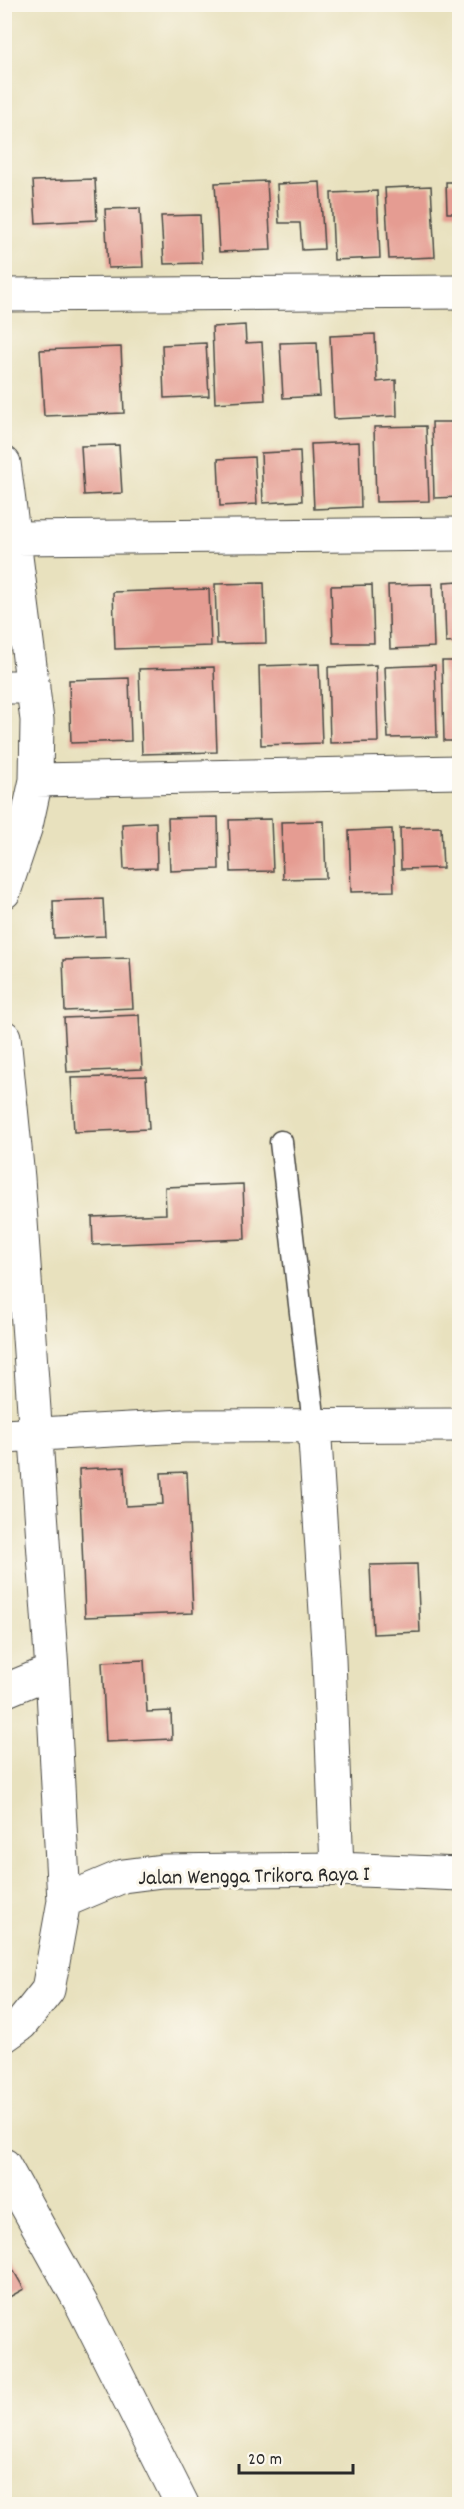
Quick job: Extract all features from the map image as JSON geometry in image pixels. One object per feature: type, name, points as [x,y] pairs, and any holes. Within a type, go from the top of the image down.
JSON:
[{"type":"street","points":[[4,295],[459,292]]},
{"type":"street","points":[[4,463],[16,538],[19,687],[37,720],[36,780],[26,826],[4,892]]},
{"type":"street","points":[[16,538],[459,534]]},
{"type":"street","points":[[36,780],[459,772]]},
{"type":"street","points":[[4,1037],[19,1435],[52,1671],[64,1900],[48,1990],[21,2024],[4,2036]]},
{"type":"street","points":[[314,1424],[329,1659],[337,1869]]},
{"type":"street","points":[[19,1435],[184,1426],[459,1425]]},
{"type":"street","points":[[4,1691],[52,1671]]},
{"type":"street","name":"Jalan Wengga Trikora Raya I","points":[[64,1900],[123,1876],[162,1871],[337,1869],[459,1874]]},
{"type":"street","points":[[4,2165],[82,2305],[182,2505]]},
{"type":"lane","points":[[281,1142],[314,1424]]},
{"type":"building","points":[[95,179],[97,220],[36,223],[33,181]]},
{"type":"building","points":[[267,181],[271,250],[219,252],[215,183]]},
{"type":"building","points":[[320,182],[324,249],[302,250],[300,223],[279,223],[277,184]]},
{"type":"building","points":[[446,182],[460,182],[460,213],[447,213]]},
{"type":"building","points":[[431,186],[435,257],[389,259],[385,188]]},
{"type":"building","points":[[377,191],[380,258],[334,260],[331,193]]},
{"type":"building","points":[[140,208],[143,267],[108,268],[105,209]]},
{"type":"building","points":[[200,215],[202,263],[164,264],[161,216]]},
{"type":"building","points":[[245,325],[246,343],[262,342],[265,400],[215,403],[212,327]]},
{"type":"building","points":[[375,334],[377,382],[396,380],[397,416],[334,419],[330,336]]},
{"type":"building","points":[[317,342],[320,396],[283,398],[280,343]]},
{"type":"building","points":[[206,343],[209,396],[164,398],[162,345]]},
{"type":"building","points":[[121,347],[124,413],[44,416],[40,350]]},
{"type":"building","points":[[432,422],[460,422],[460,497],[434,498]]},
{"type":"building","points":[[426,426],[429,501],[376,502],[374,427]]},
{"type":"building","points":[[359,442],[361,507],[314,509],[311,444]]},
{"type":"building","points":[[119,445],[122,493],[84,495],[81,446]]},
{"type":"building","points":[[300,451],[302,501],[263,503],[261,453]]},
{"type":"building","points":[[254,457],[257,504],[220,506],[218,459]]},
{"type":"building","points":[[460,581],[460,642],[446,643],[444,582]]},
{"type":"building","points":[[264,583],[266,643],[217,644],[215,584]]},
{"type":"building","points":[[432,584],[434,647],[390,649],[388,585]]},
{"type":"building","points":[[372,585],[374,643],[333,643],[331,586]]},
{"type":"building","points":[[209,589],[211,646],[115,649],[113,592]]},
{"type":"building","points":[[442,661],[460,661],[460,741],[444,741]]},
{"type":"building","points":[[319,664],[322,743],[261,745],[259,666]]},
{"type":"building","points":[[376,665],[378,742],[330,743],[328,667]]},
{"type":"building","points":[[435,665],[437,737],[388,738],[385,667]]},
{"type":"building","points":[[214,667],[217,752],[142,754],[139,669]]},
{"type":"building","points":[[129,678],[131,741],[71,743],[69,680]]},
{"type":"building","points":[[218,817],[219,869],[170,871],[168,818]]},
{"type":"building","points":[[271,819],[273,871],[231,872],[229,820]]},
{"type":"building","points":[[324,821],[326,878],[283,879],[281,822]]},
{"type":"building","points":[[156,822],[157,868],[124,869],[122,824]]},
{"type":"building","points":[[441,827],[443,868],[401,869],[400,828]]},
{"type":"building","points":[[455,827],[460,827],[460,897],[458,897]]},
{"type":"building","points":[[392,829],[394,891],[351,892],[349,831]]},
{"type":"building","points":[[103,899],[105,936],[54,938],[53,901]]},
{"type":"building","points":[[130,958],[133,1008],[65,1011],[63,960]]},
{"type":"building","points":[[139,1015],[142,1069],[67,1072],[64,1018]]},
{"type":"building","points":[[146,1076],[149,1129],[74,1132],[71,1078]]},
{"type":"building","points":[[243,1184],[245,1239],[93,1245],[92,1217],[166,1214],[165,1187]]},
{"type":"building","points":[[124,1467],[126,1506],[163,1504],[161,1473],[187,1472],[193,1613],[85,1617],[79,1469]]},
{"type":"building","points":[[417,1564],[420,1632],[373,1634],[370,1565]]},
{"type":"building","points":[[144,1660],[147,1712],[171,1711],[172,1739],[106,1742],[102,1662]]},
{"type":"building","points":[[4,2254],[24,2289],[4,2300]]}]
